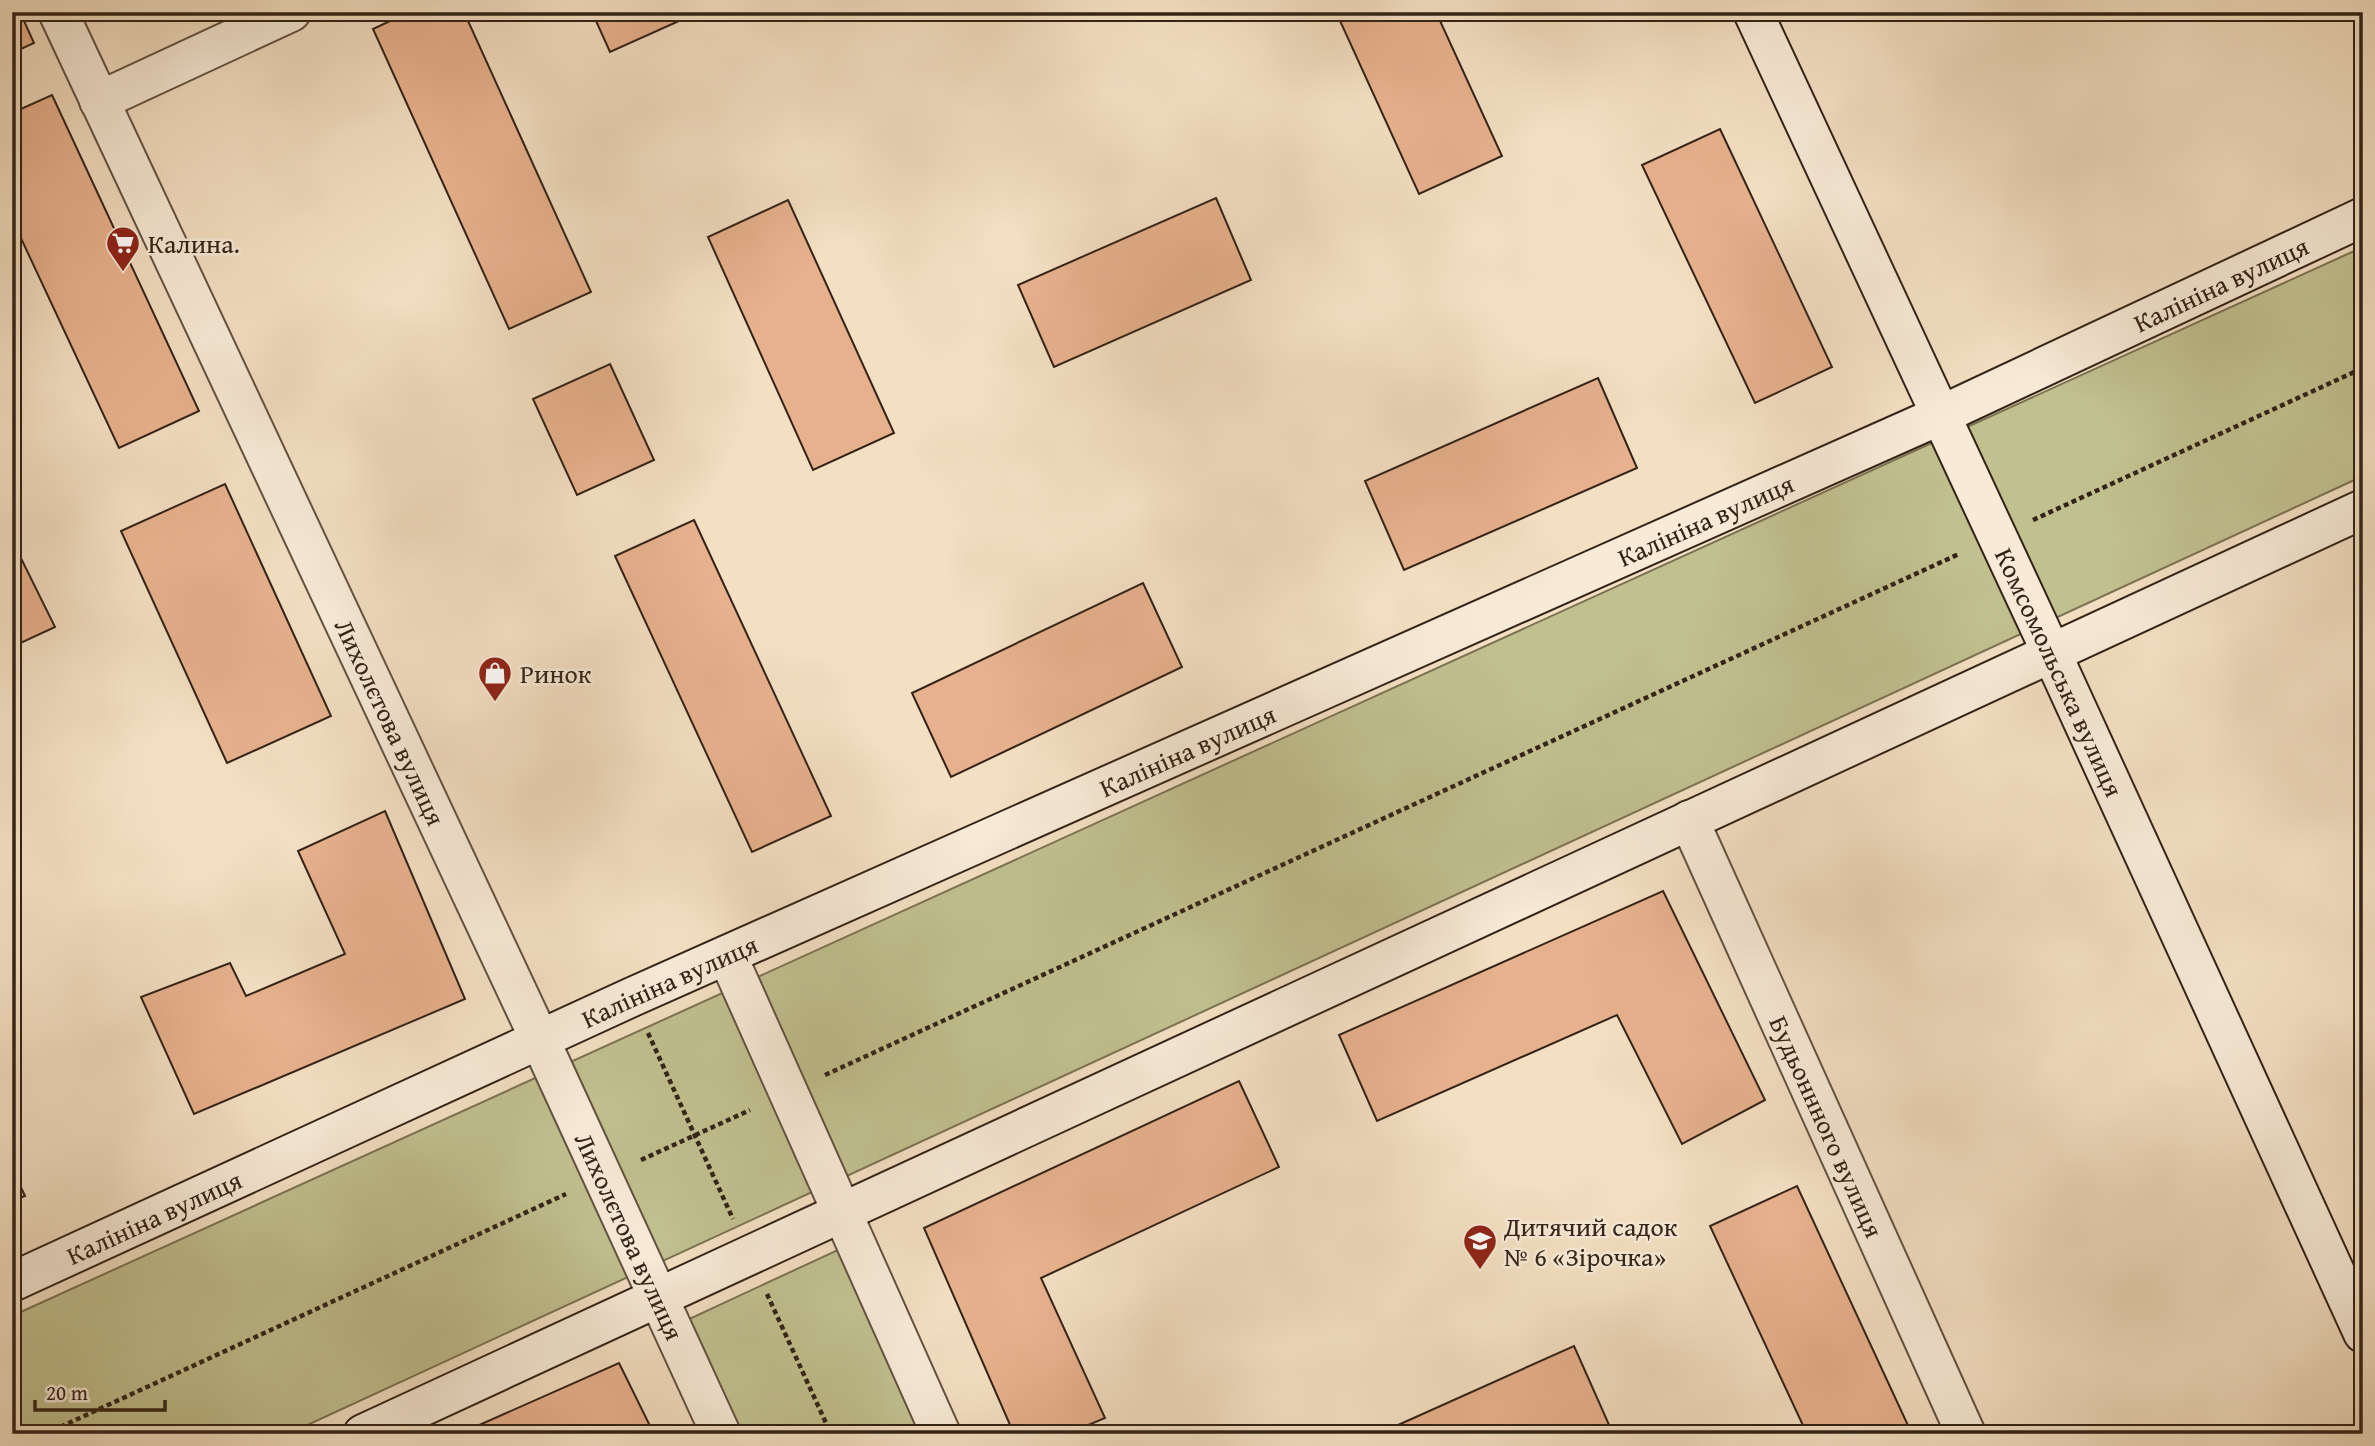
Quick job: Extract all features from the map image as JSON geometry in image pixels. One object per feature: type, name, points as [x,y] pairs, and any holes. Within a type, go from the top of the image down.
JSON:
[{"type":"main road","name":"Лихолєтова вулиця","points":[[58,12],[540,1040],[721,1434]]},
{"type":"main road","points":[[100,101],[291,12]]},
{"type":"main road","name":"Комсомольська вулиця","points":[[1753,12],[2053,654],[2363,1333]]},
{"type":"main road","name":"Калініна вулиця","points":[[12,1282],[727,955],[1941,415],[2363,217]]},
{"type":"main road","points":[[363,1434],[2363,509]]},
{"type":"main road","name":"Будьоннного вулиця","points":[[1689,820],[1966,1434]]},
{"type":"main road","points":[[727,955],[942,1434]]},
{"type":"path","points":[[45,1434],[2363,368]]},
{"type":"shaded area","points":[[2363,247],[2363,476],[288,1434],[12,1434],[12,1316]]},
{"type":"shaded area","points":[[855,1242],[941,1434],[721,1434],[672,1327]]},
{"type":"building","points":[[12,12],[20,12],[34,43],[12,53]]},
{"type":"building","points":[[409,12],[464,12],[591,292],[509,329],[373,29]]},
{"type":"building","points":[[592,12],[699,12],[610,52]]},
{"type":"building","points":[[1336,12],[1436,12],[1502,156],[1419,194]]},
{"type":"building","points":[[52,95],[199,411],[119,448],[12,219],[12,113]]},
{"type":"building","points":[[1720,129],[1832,367],[1755,403],[1642,165]]},
{"type":"building","points":[[1216,198],[1251,280],[1054,367],[1018,285]]},
{"type":"building","points":[[788,200],[894,433],[813,470],[708,237]]},
{"type":"building","points":[[610,364],[654,460],[577,495],[533,399]]},
{"type":"building","points":[[1598,378],[1637,468],[1404,570],[1365,481]]},
{"type":"building","points":[[225,484],[331,716],[227,763],[121,531]]},
{"type":"building","points":[[694,520],[831,816],[752,852],[615,556]]},
{"type":"building","points":[[12,540],[55,627],[12,647]]},
{"type":"building","points":[[1143,583],[1182,667],[951,777],[912,693]]},
{"type":"building","points":[[385,811],[465,999],[194,1114],[141,997],[230,963],[246,996],[345,954],[298,851]]},
{"type":"building","points":[[1663,891],[1765,1100],[1682,1144],[1617,1015],[1377,1121],[1339,1035]]},
{"type":"building","points":[[1239,1081],[1279,1167],[1041,1278],[1105,1418],[1067,1434],[1014,1434],[924,1228]]},
{"type":"building","points":[[12,1168],[25,1196],[12,1201]]},
{"type":"building","points":[[1797,1186],[1912,1434],[1807,1434],[1710,1226]]},
{"type":"building","points":[[1574,1346],[1610,1427],[1595,1434],[1378,1434]]},
{"type":"building","points":[[619,1363],[654,1434],[459,1434]]},
{"type":"place","name":"Калина.","points":[[123,273]]},
{"type":"place","name":"Ринок","points":[[495,703]]},
{"type":"place","name":"Дитячий садок № 6 «Зірочка»","points":[[1480,1271]]}]
